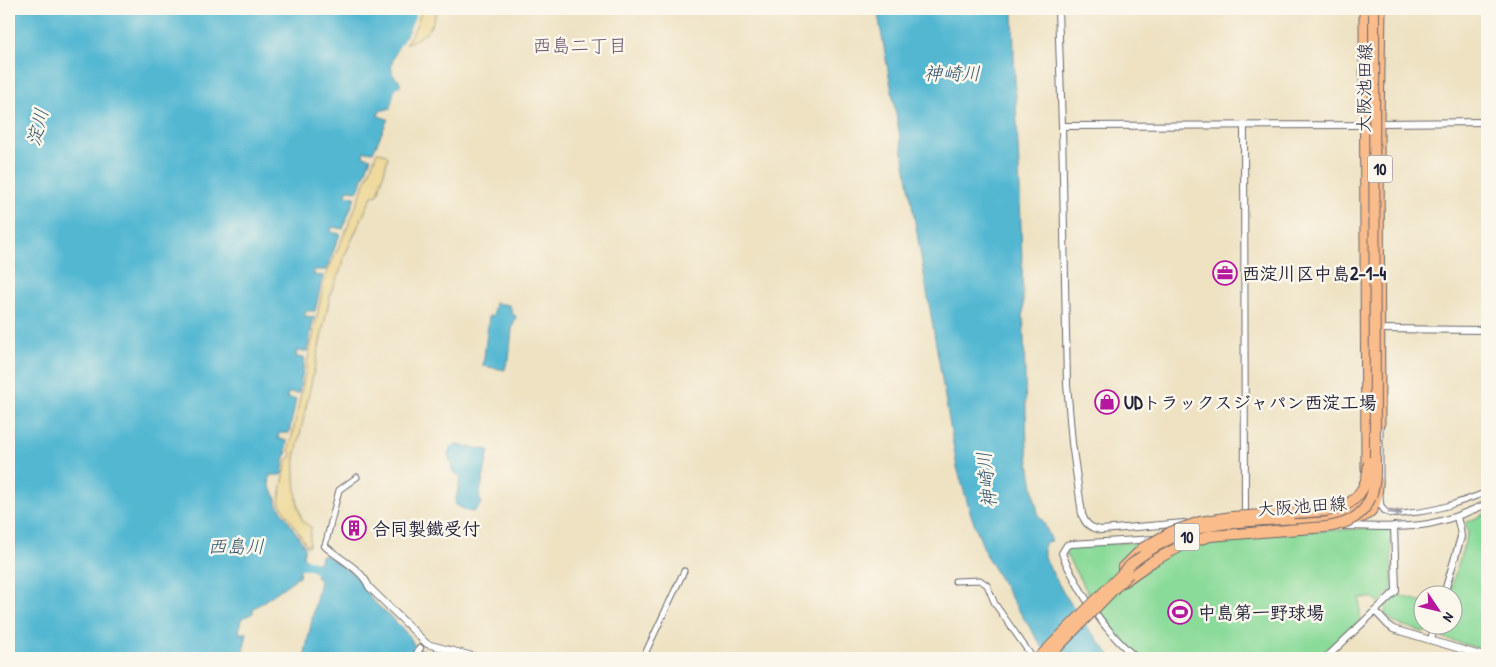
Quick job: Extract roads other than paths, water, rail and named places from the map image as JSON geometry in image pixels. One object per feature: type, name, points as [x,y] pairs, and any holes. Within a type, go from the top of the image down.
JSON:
[{"type":"highway","points":[[1105,594],[1132,557],[1143,548],[1181,528],[1222,518],[1336,509],[1351,502],[1360,494],[1366,482],[1369,470],[1370,443],[1369,9]]},
{"type":"highway","points":[[1105,594],[1153,561],[1175,548],[1193,541],[1219,535],[1343,524],[1360,514],[1370,500],[1375,480],[1374,9]]},
{"type":"main road","name":"大阪池田線","points":[[1032,657],[1141,562],[1158,550],[1204,532],[1348,515],[1356,510],[1363,501],[1366,487],[1364,9]]},
{"type":"main road","name":"大阪池田線","points":[[1289,521],[1357,519],[1371,512],[1378,494],[1380,422],[1379,123],[1382,9]]},
{"type":"main road","name":"大阪池田線","points":[[1048,658],[1105,594]]},
{"type":"street","points":[[1058,9],[1068,384],[1072,443],[1084,519],[1090,527],[1101,530],[1177,524],[1212,517],[1245,514],[1351,509],[1363,501]]},
{"type":"street","points":[[1062,126],[1364,125],[1379,123],[1487,122]]},
{"type":"street","points":[[1244,125],[1245,514]]},
{"type":"street","points":[[1365,330],[1487,330]]},
{"type":"street","points":[[1380,422],[1380,498],[1381,505],[1386,512],[1397,514],[1426,512],[1487,492]]},
{"type":"street","points":[[357,477],[339,490],[325,546],[366,580],[369,587],[427,644],[480,658]]},
{"type":"street","points":[[1136,658],[1103,623],[1085,598],[1062,553],[1067,545],[1325,526],[1427,524],[1457,517],[1487,504]]},
{"type":"street","points":[[1447,584],[1460,537],[1457,517]]},
{"type":"street","points":[[1326,658],[1394,594],[1396,589],[1394,526]]},
{"type":"street","points":[[643,658],[684,571]]},
{"type":"street","points":[[955,581],[980,580],[987,585],[995,604],[1032,657]]},
{"type":"street","points":[[1375,612],[1393,629],[1487,657]]},
{"type":"street","points":[[1431,640],[1432,634]]},
{"type":"street","points":[[414,658],[423,640]]},
{"type":"water","name":"淀川","points":[[9,9],[418,9],[412,26],[397,50],[392,64],[392,71],[395,77],[401,82],[400,88],[397,87],[394,93],[391,108],[380,111],[378,116],[388,119],[373,152],[364,151],[363,156],[371,158],[358,191],[347,190],[346,195],[355,197],[343,229],[332,227],[331,232],[340,234],[326,270],[314,270],[314,275],[323,276],[315,311],[305,311],[305,316],[314,317],[307,351],[297,351],[296,357],[305,358],[299,393],[288,393],[287,398],[296,399],[289,433],[279,433],[278,439],[287,440],[287,454],[282,474],[270,475],[269,485],[276,497],[276,502],[305,547],[303,556],[306,560],[305,567],[300,569],[299,577],[296,577],[253,609],[253,613],[241,619],[239,633],[247,633],[242,658],[9,658]]},
{"type":"water","name":"神崎川","points":[[877,9],[1013,9],[1027,449],[1035,501],[1040,519],[1042,519],[1052,541],[1046,542],[1044,557],[1063,592],[1087,627],[1113,658],[1052,658],[1043,648],[987,557],[971,515],[957,467]]},
{"type":"water","points":[[495,303],[509,305],[511,313],[516,316],[512,329],[509,360],[505,370],[483,366],[489,316],[493,316]]},
{"type":"water","points":[[456,445],[489,450],[479,498],[482,503],[474,512],[467,511],[456,505],[455,502],[461,477],[452,471],[448,456],[450,448]]},
{"type":"water","points":[[326,555],[356,576],[372,600],[410,637],[415,647],[448,658],[304,658],[320,581],[316,577],[317,572],[311,568],[312,561],[318,563],[321,556]]},
{"type":"waterway","name":"西島川","points":[[292,563],[316,567],[322,573]]},
{"type":"place","name":"西淀川区中島2-1-4","points":[[1225,273]]},
{"type":"place","name":"UDトラックスジャパン西淀工場","points":[[1107,402]]},
{"type":"place","name":"合同製鐵受付","points":[[354,528]]},
{"type":"place","name":"中島第一野球場","points":[[1180,612]]},
{"type":"district","name":"西島二丁目","points":[[580,45]]}]
